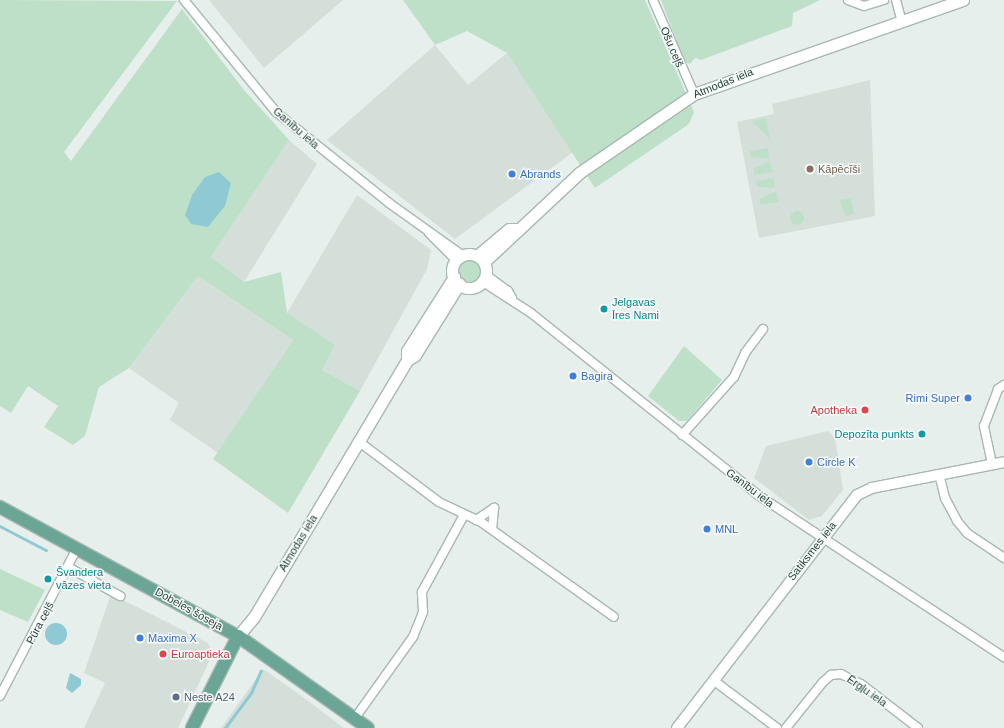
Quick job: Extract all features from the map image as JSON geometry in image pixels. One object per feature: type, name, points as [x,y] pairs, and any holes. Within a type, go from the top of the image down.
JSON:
[{"type":"main road","name":"Atmodas iela","points":[[481,258],[508,229],[516,229],[579,173],[694,94],[901,19],[963,0]]},
{"type":"main road","points":[[459,258],[481,258],[485,278],[474,287],[456,281],[459,258]]},
{"type":"main road","name":"Atmodas iela","points":[[192,728],[238,636],[254,617],[407,360],[407,351],[456,281]]},
{"type":"main road","name":"Dobeles šoseja","points":[[0,507],[238,636],[368,728]]},
{"type":"street","name":"Ganību iela","points":[[184,0],[276,112],[459,258]]},
{"type":"street","name":"Ošu ceļš","points":[[653,0],[694,94]]},
{"type":"street","points":[[848,0],[864,6],[884,0]]},
{"type":"street","points":[[896,0],[901,19]]},
{"type":"street","name":"Ganību iela","points":[[485,278],[512,298],[682,436],[821,539],[1004,657]]},
{"type":"street","points":[[682,436],[734,377],[744,353],[763,329]]},
{"type":"street","points":[[992,464],[984,426],[998,389],[1004,386]]},
{"type":"street","points":[[358,441],[439,502],[492,529],[614,617]]},
{"type":"street","name":"Satiksmes iela","points":[[677,728],[821,539],[857,495],[872,488],[1004,462]]},
{"type":"street","points":[[939,474],[945,498],[957,521],[967,533],[1004,558]]},
{"type":"street","points":[[476,520],[494,508],[492,529]]},
{"type":"street","points":[[355,718],[413,637],[422,612],[422,592],[464,515]]},
{"type":"street","name":"Pūra ceļš","points":[[0,696],[78,548]]},
{"type":"street","points":[[68,567],[120,596]]},
{"type":"street","name":"Ērgļu iela","points":[[786,728],[823,682],[831,675],[842,674],[856,680],[918,728]]},
{"type":"street","points":[[714,680],[777,728]]},
{"type":"shaded area","points":[[209,0],[343,0],[264,68]]},
{"type":"shaded area","points":[[435,45],[468,85],[507,53],[573,152],[455,239],[327,140]]},
{"type":"shaded area","name":"Kāpēcīši","points":[[870,80],[875,216],[759,238],[737,122],[774,114],[772,104]]},
{"type":"shaded area","points":[[289,140],[317,164],[244,282],[211,257]]},
{"type":"shaded area","points":[[357,195],[431,250],[427,269],[360,391],[322,370],[287,313]]},
{"type":"shaded area","points":[[198,276],[293,340],[218,453],[170,420],[179,403],[129,368]]},
{"type":"shaded area","points":[[828,431],[835,438],[843,490],[822,516],[809,520],[754,478],[766,446]]},
{"type":"shaded area","points":[[111,594],[208,643],[213,653],[178,728],[84,728],[105,683],[84,673]]},
{"type":"shaded area","points":[[263,669],[296,692],[344,728],[221,728]]},
{"type":"green space","points":[[0,0],[177,1],[64,152],[71,161],[182,9],[244,90],[289,140],[211,257],[244,282],[281,272],[287,313],[335,345],[322,370],[360,391],[288,513],[213,459],[293,340],[198,276],[129,368],[99,387],[85,436],[73,445],[44,427],[58,406],[28,386],[11,413],[0,406]]},
{"type":"green space","points":[[403,0],[645,0],[694,112],[689,124],[595,188],[507,53],[467,31],[435,45]]},
{"type":"green space","points":[[661,0],[820,0],[793,13],[792,26],[701,60],[695,58],[690,64],[684,61]]},
{"type":"green space","points":[[766,118],[770,140],[752,121]]},
{"type":"green space","points":[[768,148],[769,159],[751,157],[750,151]]},
{"type":"green space","points":[[769,161],[773,172],[755,175],[753,169]]},
{"type":"green space","points":[[774,178],[775,188],[757,187],[756,181]]},
{"type":"green space","points":[[776,191],[779,202],[761,205],[759,199]]},
{"type":"green space","points":[[851,198],[854,214],[846,216],[839,200]]},
{"type":"green space","points":[[794,211],[800,211],[804,215],[804,221],[800,225],[794,225],[790,221],[790,215]]},
{"type":"green space","points":[[470,260],[478,263],[481,271],[478,279],[470,282],[462,279],[459,271],[462,263]]},
{"type":"green space","points":[[684,346],[722,380],[687,421],[679,421],[648,396]]},
{"type":"green space","points":[[0,569],[45,590],[28,622],[0,610]]},
{"type":"water","points":[[219,172],[231,183],[225,206],[208,227],[191,224],[185,215],[192,195],[205,177]]},
{"type":"water","points":[[56,623],[64,626],[67,634],[64,642],[56,645],[48,642],[45,634],[48,626]]},
{"type":"water","points":[[70,673],[81,679],[81,685],[72,693],[66,688]]},
{"type":"waterway","points":[[0,526],[46,550]]},
{"type":"waterway","points":[[225,728],[251,693],[261,671]]},
{"type":"place","name":"Kāpēcīši","points":[[810,169]]},
{"type":"place","name":"Abrands","points":[[512,174]]},
{"type":"place","name":"Jelgavas Īres Nami","points":[[604,309]]},
{"type":"place","name":"Bagira","points":[[573,376]]},
{"type":"place","name":"Rimi Super","points":[[968,398]]},
{"type":"place","name":"Apotheka","points":[[865,410]]},
{"type":"place","name":"Depozīta punkts","points":[[922,434]]},
{"type":"place","name":"Circle K","points":[[809,462]]},
{"type":"place","name":"MNL","points":[[707,529]]},
{"type":"place","name":"Švandera vāzes vieta","points":[[48,579]]},
{"type":"place","name":"Maxima X","points":[[140,638]]},
{"type":"place","name":"Euroaptieka","points":[[163,654]]},
{"type":"place","name":"Neste A24","points":[[176,697]]}]
